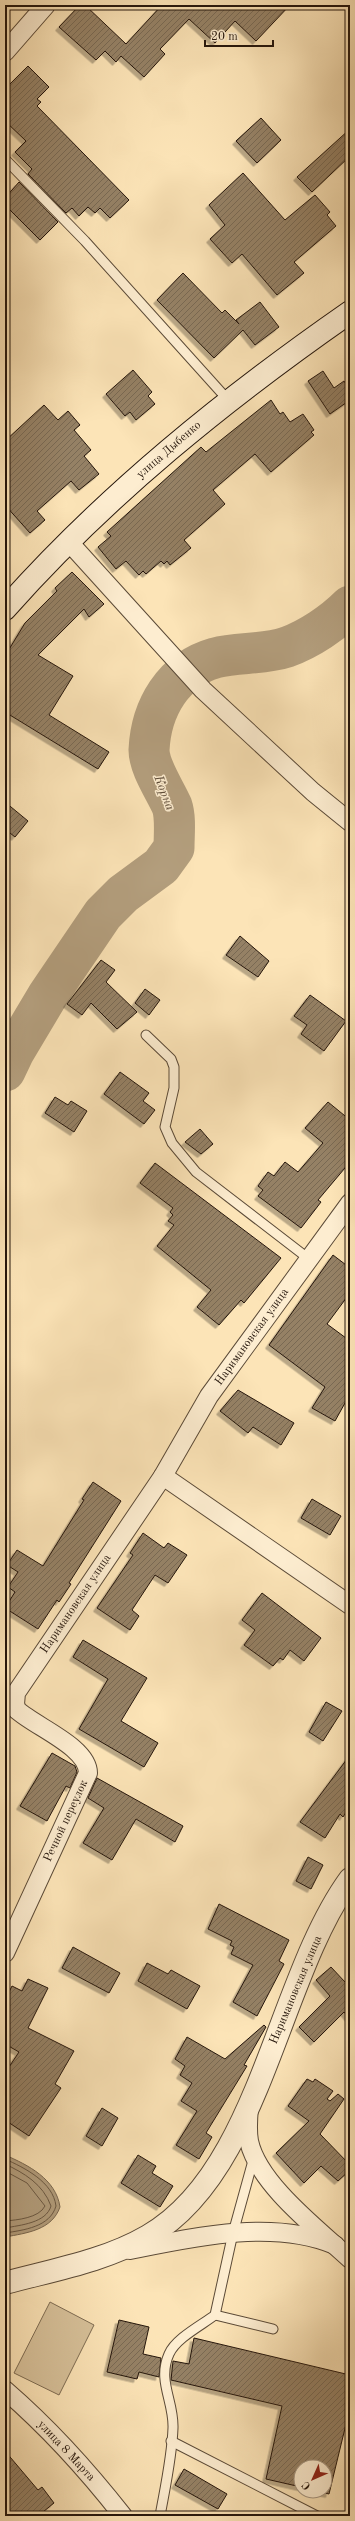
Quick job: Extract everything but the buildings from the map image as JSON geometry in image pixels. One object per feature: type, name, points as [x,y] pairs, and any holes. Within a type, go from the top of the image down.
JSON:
[{"type":"street","points":[[5,52],[46,5]]},
{"type":"street","name":"улица Дыбенко","points":[[5,609],[68,541],[136,479],[228,400],[350,312]]},
{"type":"street","points":[[68,541],[203,690],[313,792],[350,822]]},
{"type":"street","name":"Наримановская улица","points":[[16,1693],[162,1476],[208,1396],[350,1203]]},
{"type":"street","points":[[162,1476],[350,1605]]},
{"type":"street","name":"Речной переулок","points":[[5,1953],[88,1774],[88,1765],[78,1752],[18,1710],[15,1704],[16,1693]]},
{"type":"street","name":"Наримановская улица","points":[[112,2254],[148,2236],[183,2210],[213,2172],[249,2104],[322,1929],[350,1879]]},
{"type":"street","name":"Наримановская улица","points":[[249,2104],[250,2141],[254,2156],[266,2176],[282,2195],[350,2259]]},
{"type":"street","name":"Наримановская улица","points":[[5,2283],[112,2254],[195,2236],[233,2233],[300,2234],[318,2238],[335,2245]]},
{"type":"street","name":"улица 8 Марта","points":[[5,2390],[44,2424],[72,2454],[123,2516]]},
{"type":"lane","points":[[5,159],[85,241],[228,400]]},
{"type":"lane","points":[[146,1035],[167,1055],[174,1067],[174,1088],[165,1127],[172,1143],[196,1172],[309,1259]]},
{"type":"lane","points":[[160,2516],[173,2428],[171,2410],[163,2377],[169,2353],[179,2342],[215,2315],[233,2233],[254,2156]]},
{"type":"lane","points":[[215,2315],[273,2329]]},
{"type":"lane","points":[[171,2441],[317,2516]]},
{"type":"shaded area","points":[[50,2302],[94,2325],[59,2395],[14,2373]]},
{"type":"water","points":[[5,2155],[23,2163],[40,2174],[53,2188],[60,2207],[56,2215],[45,2226],[30,2232],[5,2237]]},
{"type":"waterway","name":"Корна","points":[[5,1071],[14,1052],[48,995],[103,914],[123,894],[161,866],[174,848],[174,821],[172,806],[154,771],[149,750],[154,720],[167,693],[176,681],[200,664],[224,656],[278,650],[287,647],[304,640],[320,630],[350,606]]}]
